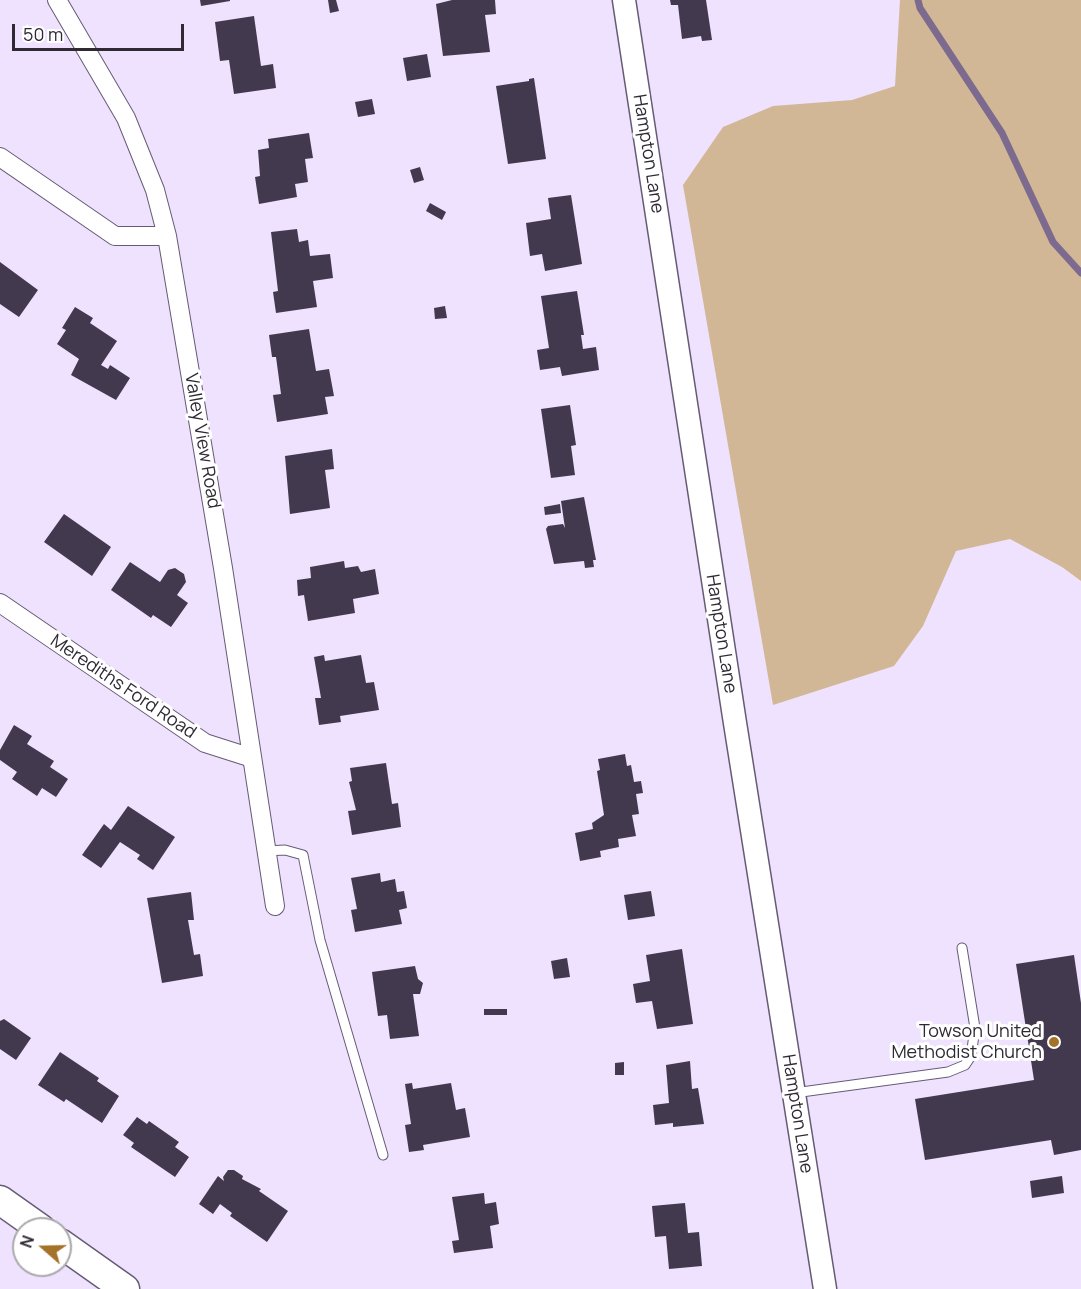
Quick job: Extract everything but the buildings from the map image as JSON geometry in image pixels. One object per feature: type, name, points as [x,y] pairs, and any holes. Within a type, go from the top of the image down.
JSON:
[{"type":"main road","points":[[0,1200],[24,1217]]},
{"type":"main road","points":[[72,1251],[125,1289]]},
{"type":"street","name":"Valley View Road","points":[[57,0],[126,118],[155,190],[167,236],[224,568],[275,906]]},
{"type":"street","name":"Hampton Lane","points":[[624,0],[825,1282]]},
{"type":"street","points":[[0,157],[115,236],[167,236]]},
{"type":"street","name":"Merediths Ford Road","points":[[0,603],[206,743],[252,758]]},
{"type":"lane","points":[[266,851],[285,850],[303,855],[320,940],[383,1155]]},
{"type":"lane","points":[[794,1094],[948,1072],[965,1065],[971,1056],[975,1028],[962,948]]},
{"type":"shaded area","points":[[900,0],[1081,0],[1081,581],[1062,567],[1010,539],[956,551],[923,626],[894,666],[773,705],[683,185],[723,127],[773,106],[852,100],[895,86]]},
{"type":"waterway","points":[[918,0],[920,8],[1002,133],[1053,242],[1081,273]]},
{"type":"place","name":"Towson United Methodist Church","points":[[1054,1042]]}]
